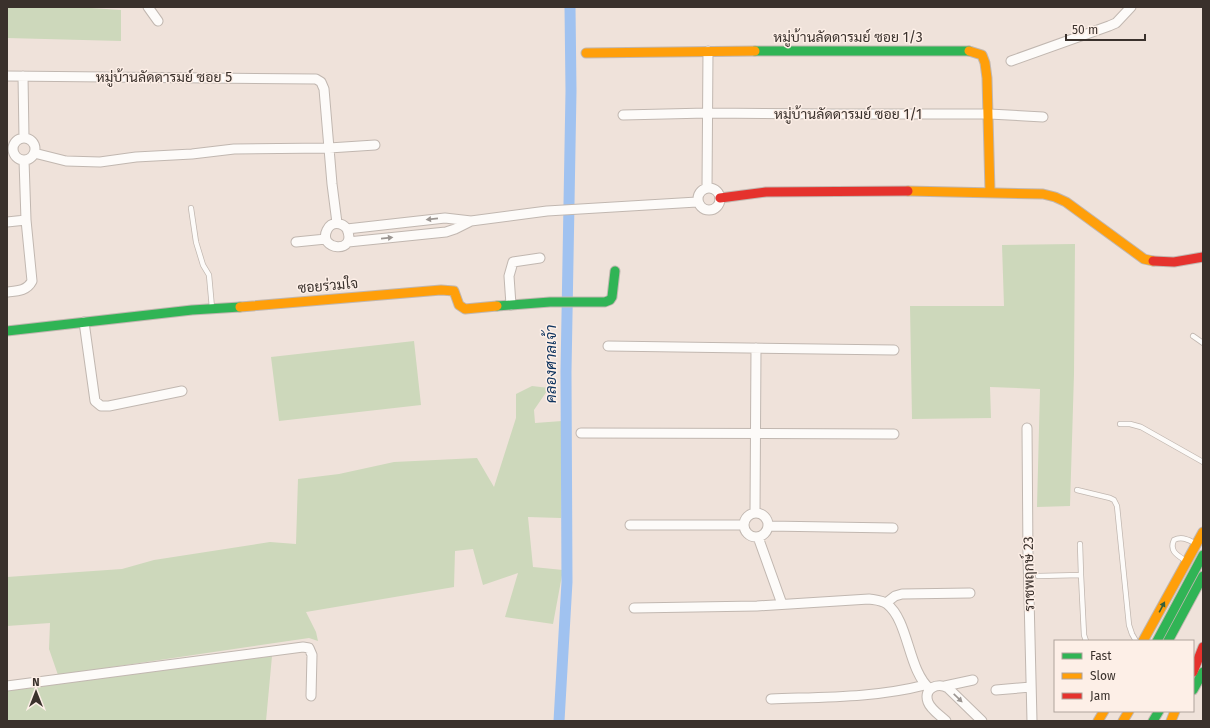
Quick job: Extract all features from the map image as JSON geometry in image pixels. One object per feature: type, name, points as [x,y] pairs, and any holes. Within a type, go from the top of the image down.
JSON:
[{"type":"street","points":[[148,7],[158,21]]},
{"type":"street","points":[[1011,61],[1110,26],[1116,23],[1131,7]]},
{"type":"street","points":[[707,188],[708,51]]},
{"type":"street","name":"หมู่บ้านลัดดารมย์ ซอย 1/3","points":[[586,53],[708,51],[971,51],[979,53],[985,60],[989,114]]},
{"type":"street","name":"หมู่บ้านลัดดารมย์ ซอย 5","points":[[7,76],[316,79],[321,82],[324,89],[329,148]]},
{"type":"street","points":[[24,76],[24,138]]},
{"type":"street","name":"หมู่บ้านลัดดารมย์ ซอย 1/1","points":[[623,115],[707,113],[989,114],[1043,117]]},
{"type":"street","points":[[989,114],[990,192]]},
{"type":"street","points":[[21,138],[28,138],[34,143],[35,146],[34,153],[30,158],[24,160],[17,157],[10,150],[21,138]]},
{"type":"street","points":[[34,153],[66,161],[86,162],[234,149],[329,148],[375,145]]},
{"type":"street","points":[[329,148],[337,223]]},
{"type":"street","points":[[7,292],[24,289],[30,285],[32,281],[26,220],[24,160]]},
{"type":"street","points":[[707,188],[713,188],[716,190],[720,198],[720,203],[717,207],[708,211],[699,206],[697,202],[699,192],[707,188]]},
{"type":"street","points":[[720,198],[766,192],[888,190],[1042,194],[1055,197],[1066,202],[1137,255],[1153,262],[1173,263],[1203,258]]},
{"type":"street","points":[[348,229],[445,218],[471,221],[547,210],[697,202]]},
{"type":"street","points":[[7,222],[26,220]]},
{"type":"street","points":[[348,242],[348,229],[343,225],[337,223],[326,230],[326,239],[328,243],[336,247],[341,247],[348,242],[446,232],[471,221]]},
{"type":"street","points":[[296,242],[326,239]]},
{"type":"street","points":[[511,305],[509,276],[513,262],[540,258]]},
{"type":"street","name":"ซอยร่วมใจ","points":[[7,332],[212,308],[295,303],[450,289],[454,290],[459,305],[465,309],[550,302],[605,302],[610,300],[612,297],[615,271]]},
{"type":"street","points":[[84,322],[91,380],[95,401],[98,405],[109,406],[182,391]]},
{"type":"street","points":[[608,346],[894,350]]},
{"type":"street","points":[[755,513],[756,348]]},
{"type":"street","name":"ราชพฤกษ์ 23","points":[[1027,428],[1028,564],[1032,721]]},
{"type":"street","points":[[580,433],[894,434]]},
{"type":"street","points":[[755,513],[764,517],[768,523],[765,533],[758,537],[747,533],[744,525],[747,517],[755,513]]},
{"type":"street","points":[[630,525],[744,525]]},
{"type":"street","points":[[768,526],[893,528]]},
{"type":"street","points":[[1144,640],[1203,532]]},
{"type":"street","points":[[758,537],[782,604]]},
{"type":"street","points":[[1158,640],[1203,555]]},
{"type":"street","points":[[1169,640],[1203,576]]},
{"type":"street","points":[[886,603],[895,596],[902,594],[970,593]]},
{"type":"street","points":[[634,608],[782,604],[869,599],[886,603],[891,608],[899,622],[918,672],[928,687],[927,696],[929,703],[946,721]]},
{"type":"street","points":[[1194,652],[1203,636]]},
{"type":"street","points":[[7,686],[302,647],[309,648],[312,655],[311,696]]},
{"type":"street","points":[[1199,671],[1203,647]]},
{"type":"street","points":[[1194,687],[1203,653]]},
{"type":"street","points":[[771,699],[860,695],[945,686],[972,680]]},
{"type":"street","points":[[945,686],[982,721]]},
{"type":"street","points":[[996,690],[1031,687]]},
{"type":"street","points":[[1098,721],[1103,712]]},
{"type":"street","points":[[1123,721],[1128,712]]},
{"type":"street","points":[[1153,721],[1158,712]]},
{"type":"street","points":[[1176,721],[1180,712]]},
{"type":"lane","points":[[191,208],[196,242],[203,265],[209,275],[212,308]]},
{"type":"lane","points":[[1193,336],[1203,342]]},
{"type":"lane","points":[[1120,424],[1130,424],[1141,427],[1203,462]]},
{"type":"lane","points":[[1077,490],[1110,498],[1114,500],[1117,506],[1128,625],[1135,640]]},
{"type":"lane","points":[[1187,562],[1174,552],[1172,548],[1174,540],[1183,538],[1197,543]]},
{"type":"lane","points":[[1080,544],[1084,635],[1086,640]]},
{"type":"lane","points":[[1038,576],[1081,575]]},
{"type":"green space","points":[[7,7],[76,7],[121,10],[121,41],[7,38]]},
{"type":"green space","points":[[1075,244],[1074,374],[1070,506],[1037,507],[1040,389],[990,387],[991,418],[912,419],[910,306],[1004,306],[1002,245]]},
{"type":"green space","points":[[414,341],[421,405],[279,421],[271,357]]},
{"type":"green space","points":[[532,386],[549,388],[534,410],[535,423],[562,421],[561,518],[528,517],[533,567],[563,570],[553,624],[505,617],[518,573],[483,585],[473,549],[455,551],[454,587],[306,612],[316,632],[318,641],[309,638],[58,675],[49,649],[50,623],[7,626],[7,577],[122,569],[154,560],[270,542],[296,544],[298,479],[339,474],[394,462],[477,458],[494,487],[516,418],[516,394]]},
{"type":"green space","points":[[272,656],[266,721],[7,721],[7,691]]},
{"type":"waterway","name":"คลองศาลเจ้า","points":[[559,721],[567,582],[566,372],[571,91],[570,7]]},
{"type":"traffic: fast","points":[[755,51],[969,51]]},
{"type":"traffic: fast","points":[[497,306],[550,302],[605,302],[610,300],[612,297],[615,271]]},
{"type":"traffic: fast","points":[[7,331],[192,310],[240,307]]},
{"type":"traffic: fast","points":[[1158,640],[1203,555]]},
{"type":"traffic: fast","points":[[1169,640],[1203,576]]},
{"type":"traffic: fast","points":[[1194,688],[1203,672]]},
{"type":"traffic: fast","points":[[1153,721],[1158,712]]},
{"type":"traffic: slow","points":[[586,53],[755,51]]},
{"type":"traffic: slow","points":[[969,51],[982,55],[985,63],[987,78],[990,192]]},
{"type":"traffic: slow","points":[[908,191],[1043,194],[1055,197],[1066,202],[1144,259],[1153,261]]},
{"type":"traffic: slow","points":[[240,307],[441,290],[454,291],[459,305],[465,309],[497,306]]},
{"type":"traffic: slow","points":[[1144,640],[1203,532]]},
{"type":"traffic: slow","points":[[1098,721],[1103,712]]},
{"type":"traffic: slow","points":[[1123,721],[1128,712]]},
{"type":"traffic: slow","points":[[1171,721],[1175,712]]},
{"type":"traffic: jam","points":[[720,198],[766,192],[908,191]]},
{"type":"traffic: jam","points":[[1153,261],[1174,262],[1203,257]]},
{"type":"traffic: jam","points":[[1194,670],[1203,647]]}]
